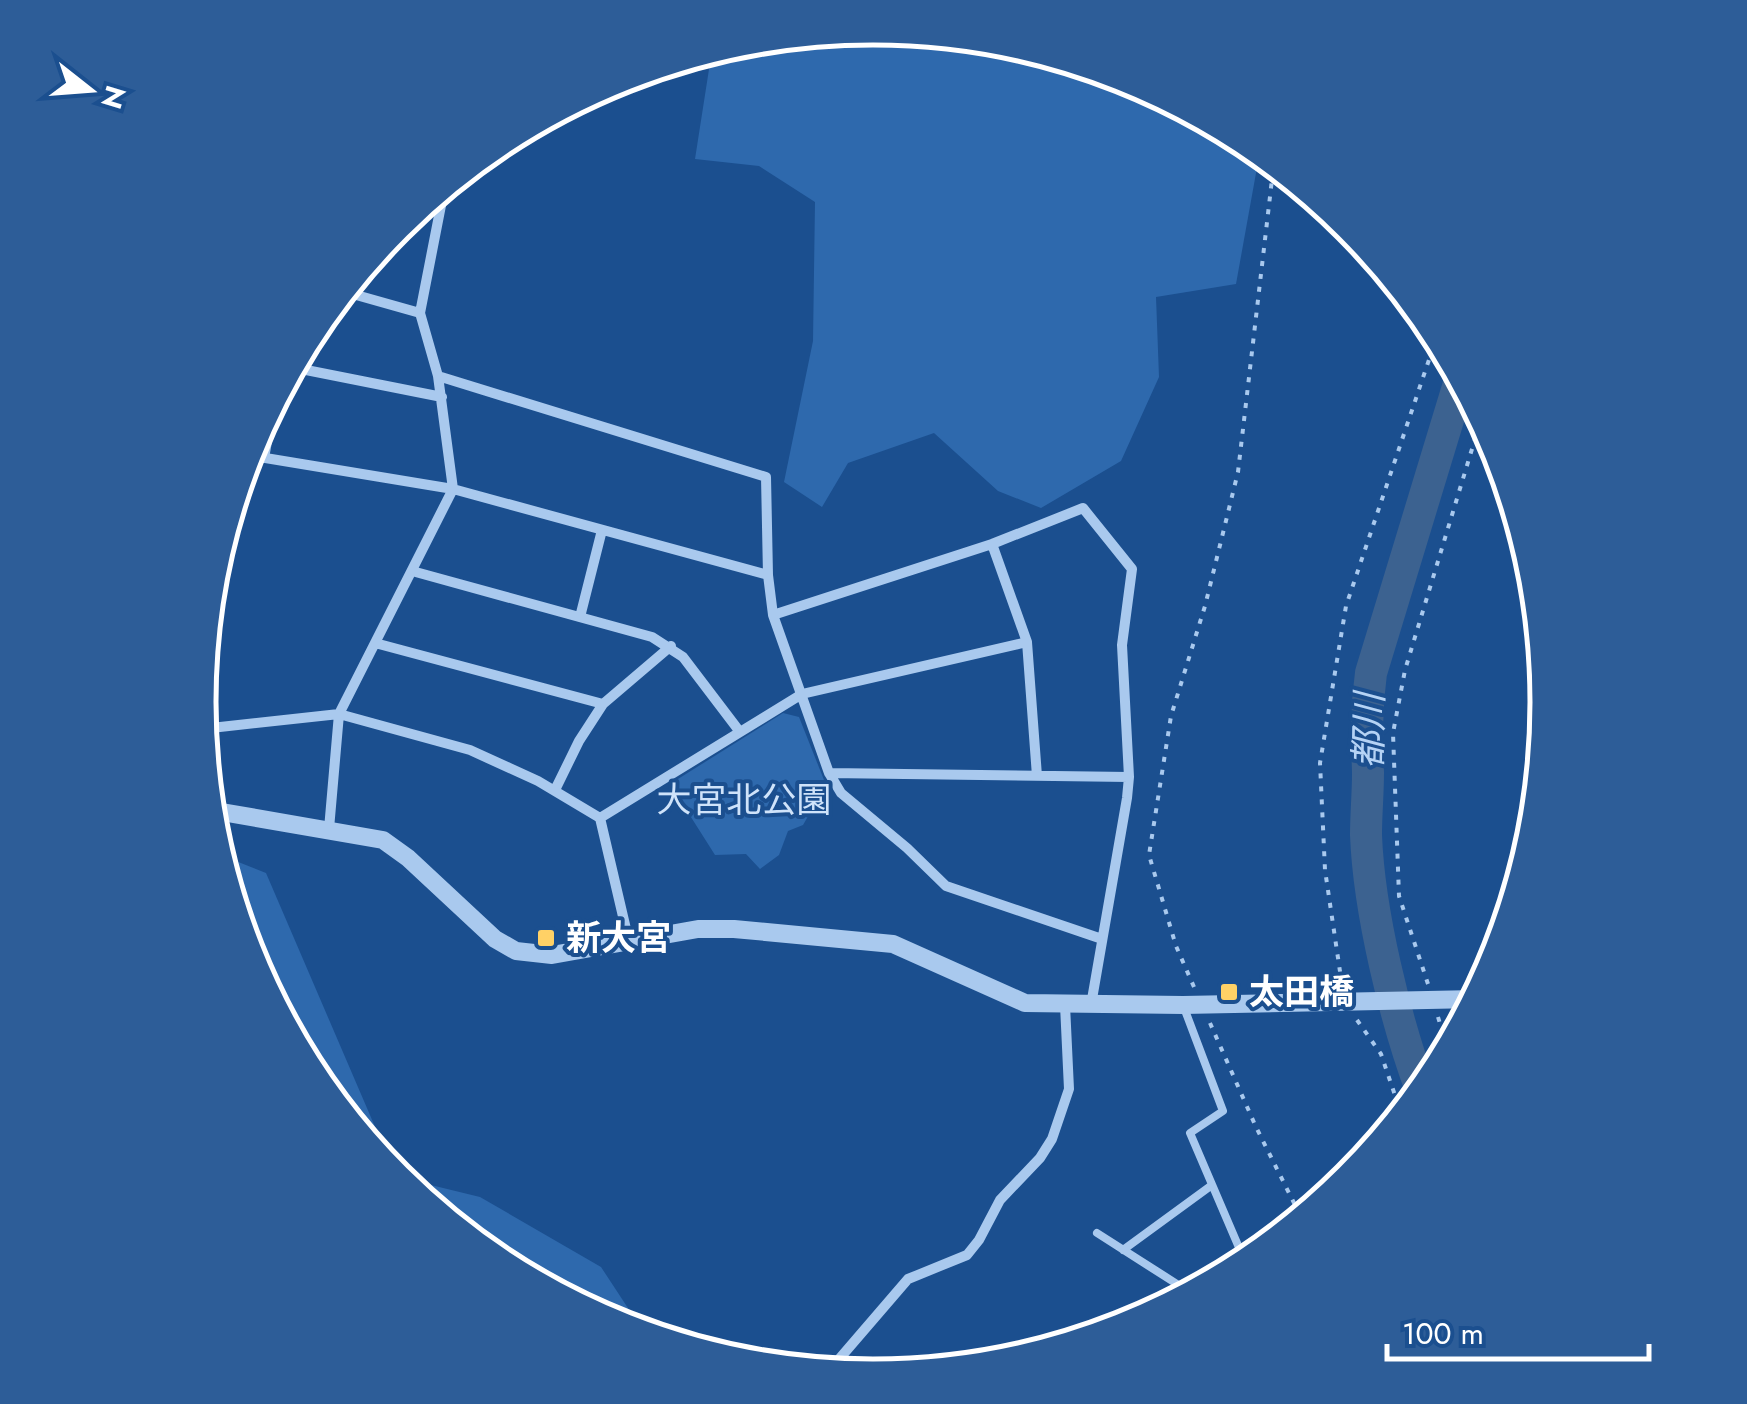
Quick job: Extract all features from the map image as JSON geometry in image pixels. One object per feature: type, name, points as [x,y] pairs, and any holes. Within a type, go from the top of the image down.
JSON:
[{"type":"street","points":[[329,829],[339,714],[454,489],[438,376],[420,313],[442,207]]},
{"type":"street","points":[[358,295],[420,313]]},
{"type":"street","points":[[307,370],[442,397]]},
{"type":"street","points":[[438,376],[766,477],[773,615],[829,773],[841,793],[908,848],[946,886],[1102,939]]},
{"type":"street","points":[[264,458],[454,489],[768,575]]},
{"type":"street","points":[[773,615],[992,544],[1083,508],[1132,568],[1122,645],[1129,777],[1091,1004]]},
{"type":"street","points":[[580,617],[602,530]]},
{"type":"street","points":[[992,544],[1027,642],[1036,776]]},
{"type":"street","points":[[412,571],[652,637],[671,646],[740,732]]},
{"type":"street","points":[[600,818],[802,694],[1027,642]]},
{"type":"street","points":[[376,643],[603,704]]},
{"type":"street","points":[[555,790],[603,704],[671,646]]},
{"type":"street","points":[[217,727],[339,714],[470,750],[555,790],[600,818],[629,942]]},
{"type":"street","points":[[829,773],[1129,777]]},
{"type":"street","points":[[226,813],[384,840],[495,939],[516,951],[552,955],[716,929],[873,940],[923,954],[962,978],[1025,1003],[1459,999]]},
{"type":"street","points":[[840,1358],[908,1279],[967,1255],[1000,1200],[1040,1158],[1052,1139],[1069,1090],[1066,1005]]},
{"type":"lane","points":[[1193,1004],[1223,1110],[1190,1134],[1239,1248]]},
{"type":"lane","points":[[1123,1250],[1212,1185]]},
{"type":"lane","points":[[1097,1233],[1176,1285]]},
{"type":"path","points":[[1272,180],[1238,472],[1206,606],[1172,716],[1149,855],[1193,1004],[1295,1205]]},
{"type":"path","points":[[1397,1100],[1381,1054],[1344,1001],[1325,870],[1320,763],[1346,606],[1431,355]]},
{"type":"path","points":[[1442,1030],[1398,896],[1394,733],[1405,670],[1475,439]]},
{"type":"green space","points":[[874,45],[916,46],[1002,58],[1085,80],[1164,113],[1257,169],[1236,284],[1156,297],[1159,377],[1121,461],[1041,508],[998,491],[934,433],[848,463],[822,507],[784,482],[813,341],[815,202],[759,166],[695,159],[710,66],[788,51]]},
{"type":"green space","name":"大宮北公園","points":[[783,713],[799,717],[826,785],[803,825],[788,831],[779,855],[760,869],[746,854],[715,855],[670,784]]},
{"type":"green space","points":[[236,861],[266,873],[377,1132],[327,1067],[284,993],[251,913]]},
{"type":"green space","points":[[427,1184],[480,1197],[601,1267],[631,1312],[583,1291],[508,1248]]},
{"type":"waterway","name":"都川","points":[[1416,1073],[1393,999],[1372,897],[1366,835],[1368,711],[1371,673],[1455,397]]},
{"type":"place","name":"新大宮","points":[[546,938]]},
{"type":"place","name":"太田橋","points":[[1229,992]]}]
